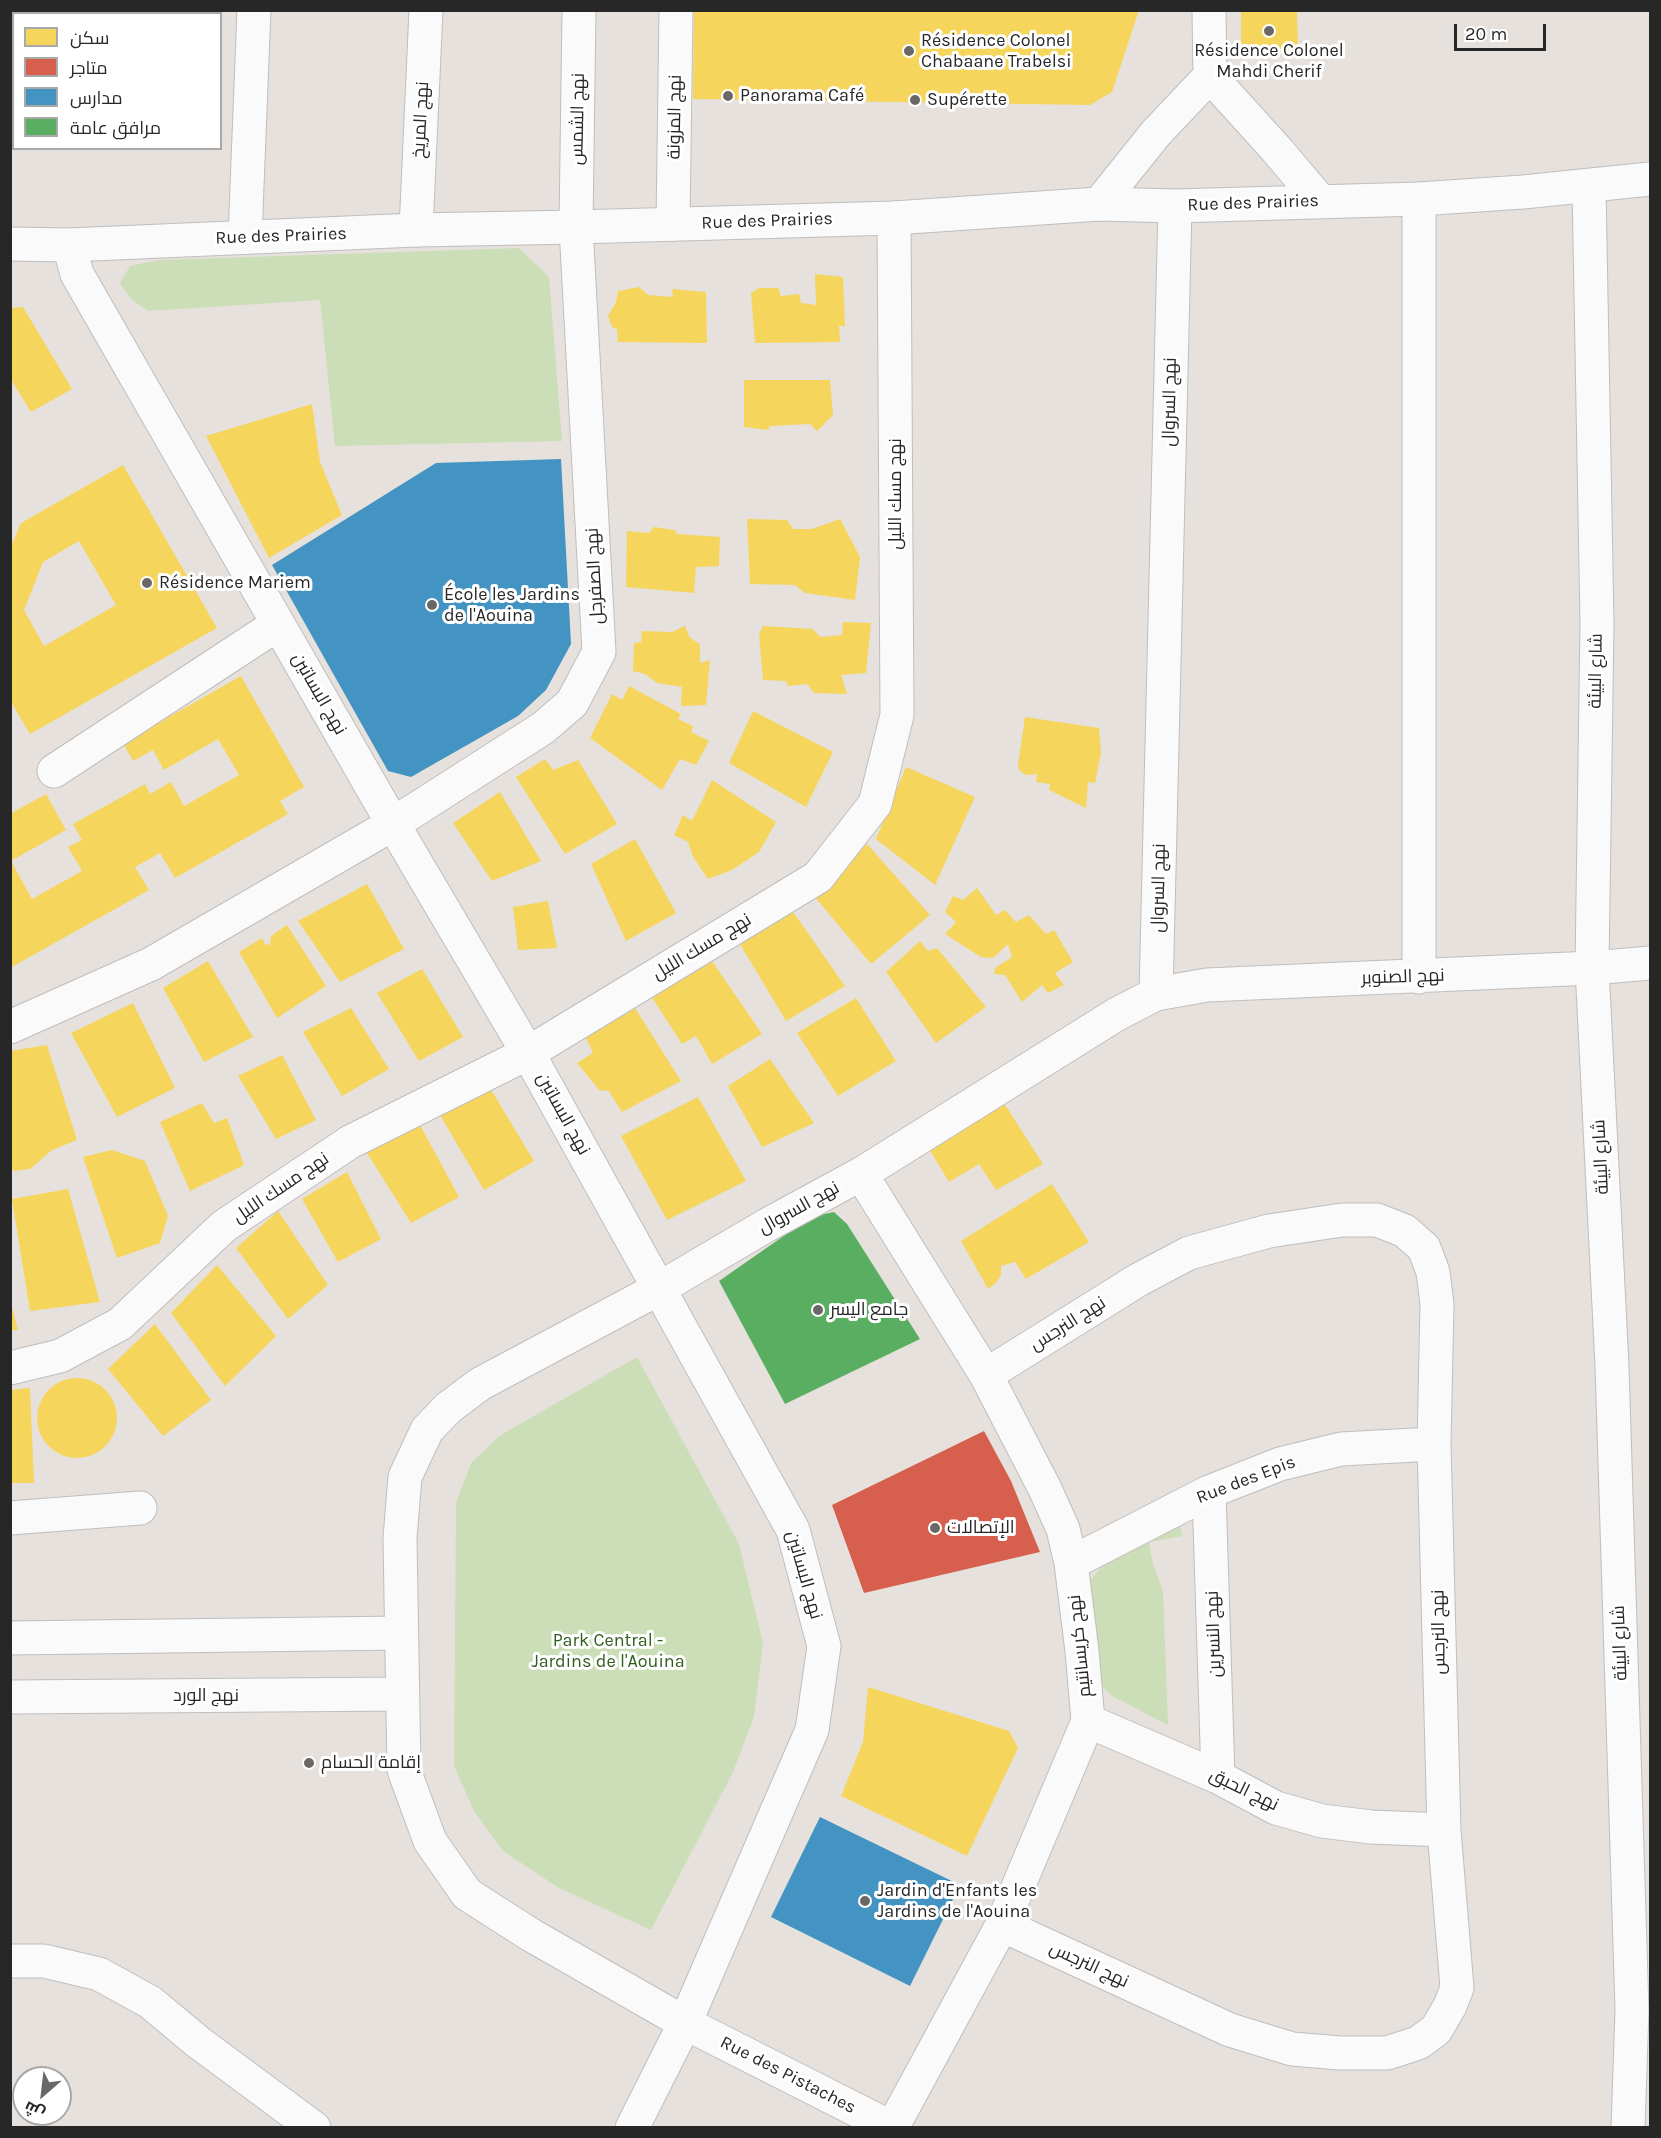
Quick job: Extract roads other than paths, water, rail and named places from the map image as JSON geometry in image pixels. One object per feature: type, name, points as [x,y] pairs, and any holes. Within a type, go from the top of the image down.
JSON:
[{"type":"street","points":[[245,237],[255,10]]},
{"type":"street","name":"نهج المريخ","points":[[416,230],[426,10]]},
{"type":"street","name":"نهج الشمس","points":[[576,227],[579,10]]},
{"type":"street","name":"نهج المزونة","points":[[673,224],[676,10]]},
{"type":"street","points":[[1209,10],[1210,76],[1320,201]]},
{"type":"street","points":[[1099,204],[1156,133],[1210,76]]},
{"type":"street","name":"Rue des Prairies","points":[[10,244],[69,245],[416,230],[894,218],[1099,204],[1175,206],[1419,199],[1589,187],[1650,179]]},
{"type":"street","name":"شارع البيئة","points":[[1589,187],[1597,623],[1592,968],[1612,1366],[1632,2010],[1628,2127]]},
{"type":"street","points":[[1419,199],[1419,977]]},
{"type":"street","name":"نهج السروال","points":[[401,1633],[400,1538],[405,1477],[428,1430],[448,1408],[480,1384],[660,1288],[767,1225],[861,1174],[1117,1014],[1156,994],[1175,206]]},
{"type":"street","name":"نهج مسك الليل","points":[[10,1368],[60,1356],[120,1324],[224,1226],[350,1142],[528,1053],[818,877],[875,804],[897,715],[894,218]]},
{"type":"street","name":"نهج الصفرجل","points":[[10,1027],[151,964],[393,824],[543,728],[572,703],[600,652],[576,227]]},
{"type":"street","name":"نهج البساتين","points":[[69,245],[77,274],[393,824],[528,1053],[793,1530],[824,1646],[812,1730],[685,2023],[632,2127]]},
{"type":"street","points":[[54,771],[278,624]]},
{"type":"street","name":"نهج الصنوبر","points":[[1156,994],[1207,985],[1419,977],[1650,963]]},
{"type":"street","name":"نهج كريسانتيم","points":[[861,1174],[986,1375],[1063,1529],[1071,1563],[1088,1722],[1002,1924],[892,2127]]},
{"type":"street","name":"نهج النرجس","points":[[986,1375],[1138,1280],[1190,1253],[1269,1231],[1342,1220],[1377,1220],[1405,1231],[1424,1248],[1433,1272],[1437,1304],[1434,1444],[1444,1830],[1457,1988],[1436,2030],[1418,2043],[1387,2053],[1340,2053],[1292,2049],[1230,2030],[1002,1924]]},
{"type":"street","name":"Rue des Epis","points":[[1071,1563],[1209,1492],[1280,1464],[1341,1449],[1434,1444]]},
{"type":"street","name":"نهج النسرين","points":[[1209,1492],[1218,1777]]},
{"type":"street","points":[[10,1518],[140,1508]]},
{"type":"street","points":[[10,1638],[401,1633]]},
{"type":"street","name":"Rue des Pistaches","points":[[401,1633],[404,1770],[430,1841],[467,1893],[531,1935],[685,2023],[892,2127]]},
{"type":"street","name":"نهج الورد","points":[[10,1697],[402,1694]]},
{"type":"street","name":"نهج الحبق","points":[[1088,1722],[1218,1777],[1276,1808],[1322,1821],[1371,1827],[1444,1830]]},
{"type":"street","points":[[10,1961],[44,1961],[99,1974],[109,1979],[150,2002],[198,2042],[314,2127]]},
{"type":"place","name":"Résidence Colonel Mahdi Cherif","points":[[1269,31]]},
{"type":"place","name":"Résidence Colonel Chabaane Trabelsi","points":[[909,51]]},
{"type":"place","name":"Panorama Café","points":[[728,96]]},
{"type":"place","name":"Supérette","points":[[915,100]]},
{"type":"place","name":"Résidence Mariem","points":[[147,583]]},
{"type":"place","name":"École les Jardins de l'Aouina","points":[[432,605]]},
{"type":"place","name":"جامع اليسر","points":[[818,1310]]},
{"type":"place","name":"الإتصالات","points":[[935,1528]]},
{"type":"place","name":"إقامة الحسام","points":[[309,1763]]},
{"type":"place","name":"Jardin d'Enfants les Jardins de l'Aouina","points":[[865,1901]]},
{"type":"park label","name":"Park Central - Jardins de l'Aouina","points":[[608,1651]]}]
